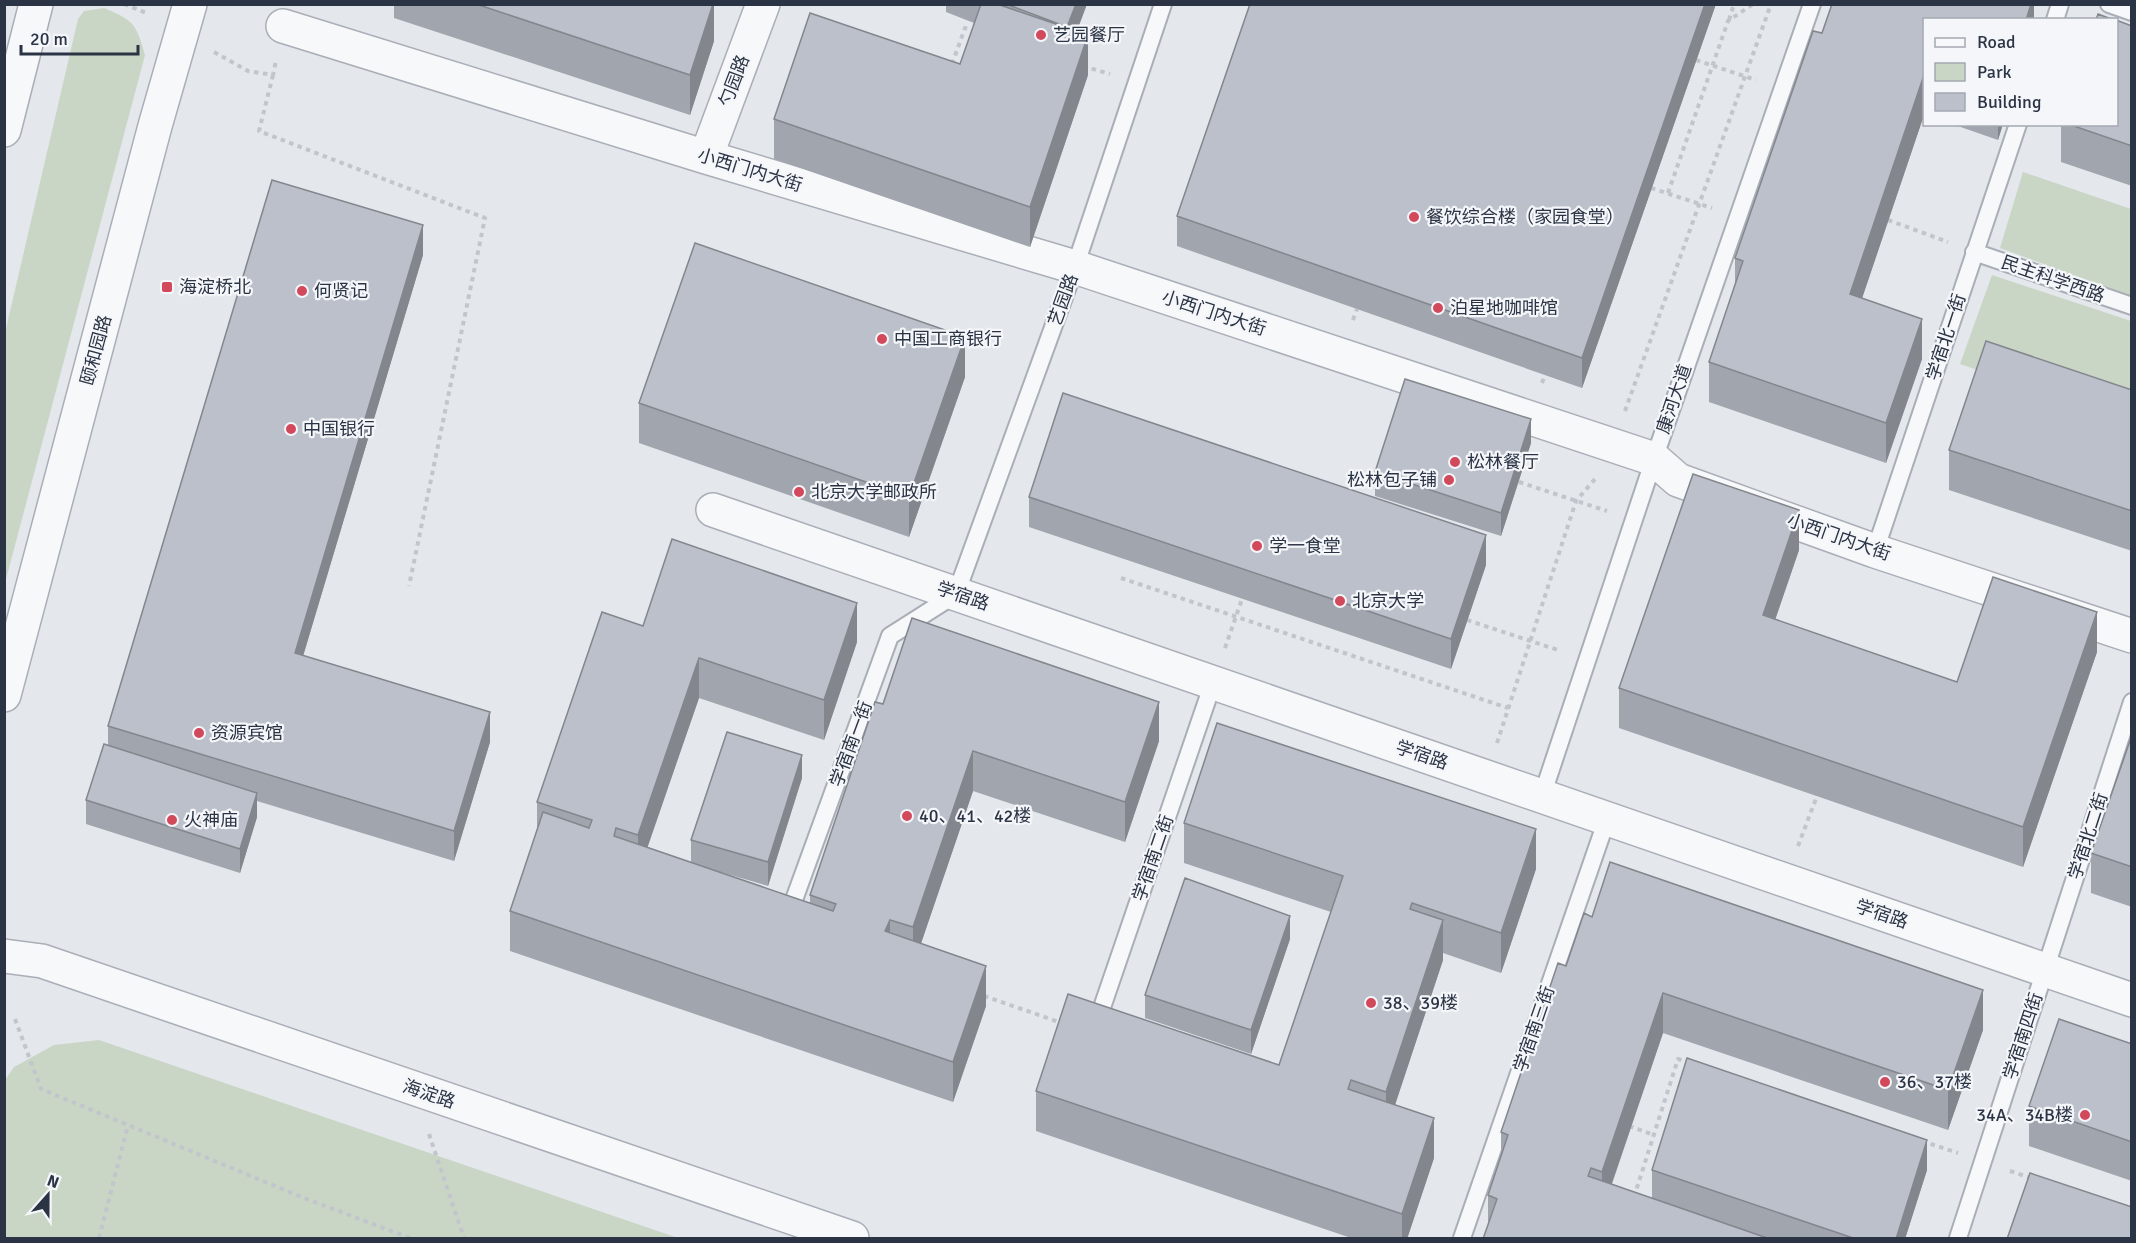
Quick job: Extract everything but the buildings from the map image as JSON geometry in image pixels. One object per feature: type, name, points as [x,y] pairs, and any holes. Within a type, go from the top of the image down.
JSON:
[{"type":"street","points":[[4,130],[36,4]]},
{"type":"street","name":"颐和园路","points":[[4,695],[152,138],[190,4]]},
{"type":"street","name":"勺园路","points":[[705,157],[763,4]]},
{"type":"street","name":"小西门内大街","points":[[283,26],[705,157],[1075,267],[1654,459],[1678,480],[1875,550],[2132,636]]},
{"type":"street","name":"学宿路","points":[[713,510],[2132,1000]]},
{"type":"street","name":"海淀路","points":[[4,956],[42,961],[852,1239]]},
{"type":"lane","name":"艺园路","points":[[956,594],[1075,267],[1163,4]]},
{"type":"lane","name":"康河大道","points":[[1542,796],[1654,459],[1812,4]]},
{"type":"lane","points":[[2109,4],[2132,12]]},
{"type":"lane","name":"学宿北一街","points":[[1875,550],[2017,126]]},
{"type":"lane","name":"民主科学西路","points":[[1974,252],[2132,306]]},
{"type":"lane","name":"学宿南一街","points":[[785,926],[890,636],[956,594]]},
{"type":"lane","name":"学宿南二街","points":[[1093,1034],[1213,683]]},
{"type":"lane","name":"学宿北二街","points":[[2045,970],[2132,702]]},
{"type":"lane","name":"学宿南三街","points":[[1462,1239],[1607,819]]},
{"type":"lane","name":"学宿南四街","points":[[1958,1239],[2045,970]]},
{"type":"path","points":[[124,4],[150,14]]},
{"type":"path","points":[[1668,194],[1734,4]]},
{"type":"path","points":[[1728,21],[1753,4]]},
{"type":"path","points":[[1622,418],[1770,4]]},
{"type":"path","points":[[283,26],[259,131],[486,218],[409,586]]},
{"type":"path","points":[[950,69],[965,28],[986,35]]},
{"type":"path","points":[[210,50],[248,70],[273,75]]},
{"type":"path","points":[[1696,60],[1745,76]]},
{"type":"path","points":[[1072,62],[1137,83]]},
{"type":"path","points":[[1651,188],[1698,204]]},
{"type":"path","points":[[1888,220],[1974,252]]},
{"type":"path","points":[[1519,482],[1634,520]]},
{"type":"path","points":[[1121,578],[1508,708],[1576,501]]},
{"type":"path","points":[[1231,628],[1242,599]]},
{"type":"path","points":[[1467,620],[1587,660]]},
{"type":"path","points":[[1785,880],[1817,796]]},
{"type":"path","points":[[983,996],[1093,1034]]},
{"type":"path","points":[[15,1018],[40,1089],[304,1198],[410,1239]]},
{"type":"path","points":[[1631,1204],[1678,1059],[1701,1066]]},
{"type":"path","points":[[1621,1124],[1654,1135]]},
{"type":"path","points":[[99,1239],[128,1125]]},
{"type":"path","points":[[428,1129],[464,1239]]},
{"type":"path","points":[[1915,1138],[2036,1179]]},
{"type":"green space","points":[[104,8],[122,16],[133,25],[145,55],[5,583],[5,333],[78,19],[84,11]]},
{"type":"green space","points":[[2023,172],[2131,209],[2131,296],[2000,248]]},
{"type":"green space","points":[[1992,275],[2131,321],[2130,423],[1960,364]]},
{"type":"green space","points":[[99,1040],[678,1238],[5,1238],[5,1080],[14,1067],[54,1045]]},
{"type":"place","name":"艺园餐厅","points":[[1041,35]]},
{"type":"place","name":"餐饮综合楼（家园食堂）","points":[[1414,217]]},
{"type":"place","name":"海淀桥北","points":[[167,287]]},
{"type":"place","name":"何贤记","points":[[302,291]]},
{"type":"place","name":"泊星地咖啡馆","points":[[1438,308]]},
{"type":"place","name":"中国工商银行","points":[[882,339]]},
{"type":"place","name":"中国银行","points":[[291,429]]},
{"type":"place","name":"松林餐厅","points":[[1455,462]]},
{"type":"place","name":"松林包子铺","points":[[1449,480]]},
{"type":"place","name":"北京大学邮政所","points":[[799,492]]},
{"type":"place","name":"学一食堂","points":[[1257,546]]},
{"type":"place","name":"北京大学","points":[[1340,601]]},
{"type":"place","name":"资源宾馆","points":[[199,733]]},
{"type":"place","name":"40、41、42楼","points":[[907,816]]},
{"type":"place","name":"火神庙","points":[[172,820]]},
{"type":"place","name":"38、39楼","points":[[1371,1003]]},
{"type":"place","name":"36、37楼","points":[[1885,1082]]},
{"type":"place","name":"34A、34B楼","points":[[2085,1115]]}]
